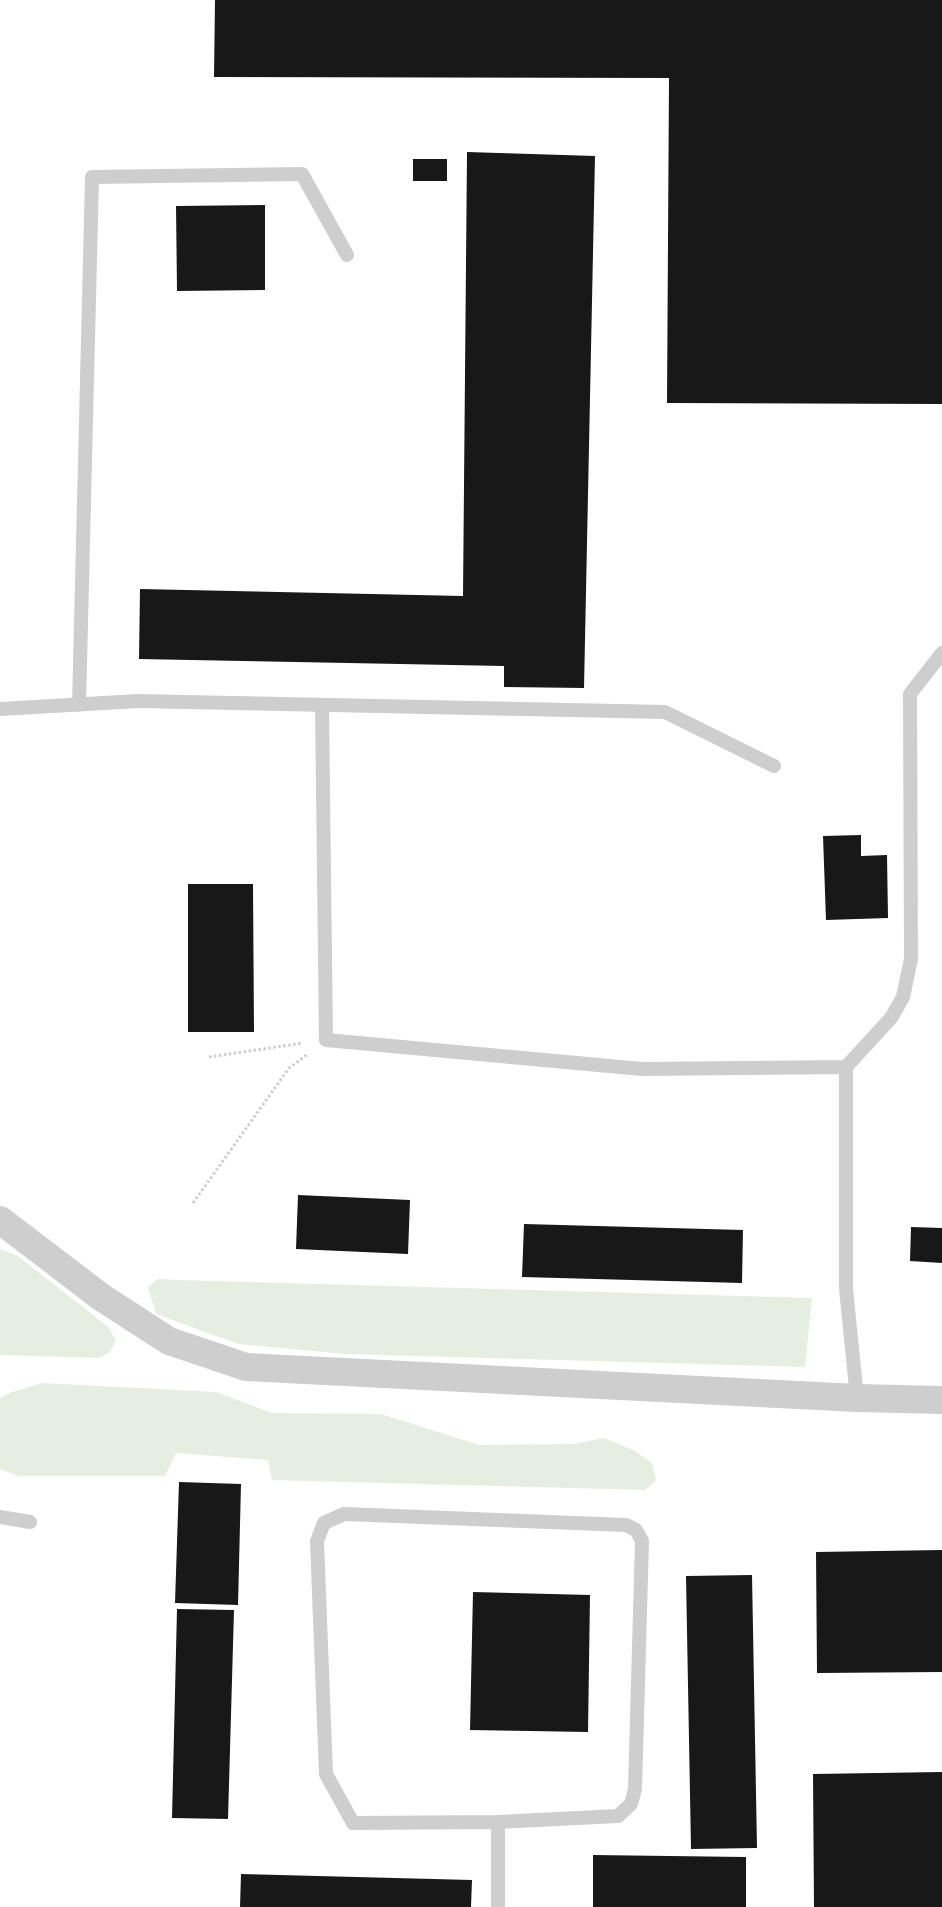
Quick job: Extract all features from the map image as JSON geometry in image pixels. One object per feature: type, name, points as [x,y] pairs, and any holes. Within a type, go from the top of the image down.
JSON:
[{"type":"street","points":[[0,1220],[101,1297],[169,1342],[246,1367],[857,1398],[942,1400]]},
{"type":"lane","points":[[79,705],[92,177],[302,174],[347,255]]},
{"type":"lane","points":[[857,1398],[846,1289],[846,1067],[891,1018],[903,997],[911,959],[910,694],[942,653]]},
{"type":"lane","points":[[0,709],[138,702],[665,712],[774,766]]},
{"type":"lane","points":[[322,705],[326,1040],[642,1069],[846,1067]]},
{"type":"lane","points":[[344,1514],[626,1525],[636,1530],[642,1541],[635,1789],[631,1804],[618,1816],[498,1822],[352,1823],[326,1774],[317,1541],[324,1522],[344,1514]]},
{"type":"lane","points":[[0,1517],[30,1522]]},
{"type":"lane","points":[[498,1822],[498,1907]]},
{"type":"path","points":[[209,1057],[326,1040]]},
{"type":"path","points":[[193,1203],[289,1068],[326,1040]]},
{"type":"shaded area","points":[[0,1249],[18,1256],[108,1327],[116,1340],[110,1352],[99,1358],[0,1355]]},
{"type":"shaded area","points":[[158,1279],[812,1298],[805,1367],[345,1354],[238,1344],[156,1314],[148,1287]]},
{"type":"shaded area","points":[[42,1383],[216,1392],[272,1413],[381,1414],[479,1445],[574,1444],[604,1438],[635,1451],[652,1463],[656,1480],[645,1490],[272,1480],[268,1460],[176,1453],[165,1476],[19,1476],[0,1469],[0,1398],[12,1392]]},
{"type":"building","points":[[215,0],[942,0],[942,404],[667,403],[669,78],[214,77]]},
{"type":"building","points":[[467,152],[595,156],[584,688],[504,687],[504,666],[139,659],[140,589],[463,596]]},
{"type":"building","points":[[413,159],[447,159],[447,181],[413,181]]},
{"type":"building","points":[[265,205],[265,290],[177,291],[176,206]]},
{"type":"building","points":[[861,835],[861,856],[887,855],[888,918],[826,920],[823,836]]},
{"type":"building","points":[[188,884],[253,884],[254,1032],[188,1032]]},
{"type":"building","points":[[298,1195],[410,1200],[408,1254],[296,1249]]},
{"type":"building","points":[[524,1224],[743,1230],[742,1283],[522,1277]]},
{"type":"building","points":[[911,1227],[942,1228],[942,1263],[910,1261]]},
{"type":"building","points":[[179,1482],[241,1484],[238,1605],[175,1603]]},
{"type":"building","points":[[942,1550],[942,1672],[817,1673],[816,1552]]},
{"type":"building","points":[[752,1575],[757,1848],[691,1849],[686,1576]]},
{"type":"building","points":[[473,1592],[590,1595],[588,1732],[470,1730]]},
{"type":"building","points":[[177,1609],[234,1610],[228,1819],[172,1818]]},
{"type":"building","points":[[942,1772],[942,1907],[814,1907],[813,1774]]},
{"type":"building","points":[[593,1855],[746,1857],[746,1907],[593,1907]]},
{"type":"building","points":[[241,1874],[472,1880],[471,1907],[240,1907]]}]
